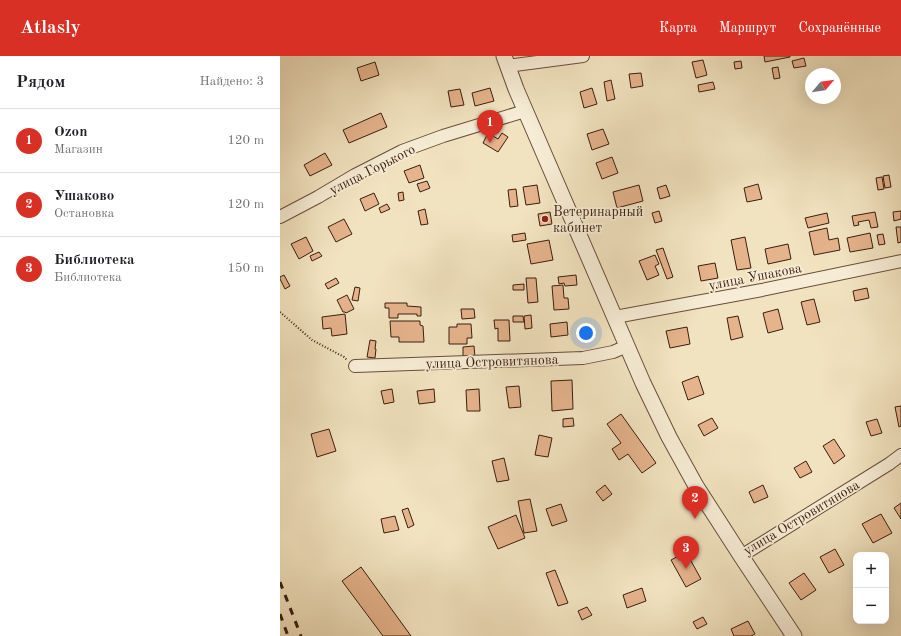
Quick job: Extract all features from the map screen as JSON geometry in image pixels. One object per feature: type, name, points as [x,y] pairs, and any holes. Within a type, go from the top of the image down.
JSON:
[{"type":"street","points":[[525,111],[505,61],[583,56]]},
{"type":"street","name":"улица Горького","points":[[280,217],[318,197],[367,168],[402,151],[443,136],[525,111]]},
{"type":"street","name":"улица Островитянова","points":[[525,111],[656,411],[682,463],[740,556],[901,455]]},
{"type":"street","name":"улица Ушакова","points":[[615,317],[762,290],[901,261]]},
{"type":"street","name":"улица Островитянова","points":[[355,366],[583,358],[613,352],[627,346]]},
{"type":"street","points":[[740,556],[794,636]]},
{"type":"path","points":[[280,312],[312,340],[344,357],[355,366]]},
{"type":"building","points":[[764,56],[790,56],[790,57],[765,62]]},
{"type":"building","points":[[804,58],[806,66],[794,68],[792,61]]},
{"type":"building","points":[[703,60],[707,75],[696,78],[692,62]]},
{"type":"building","points":[[741,61],[742,68],[735,69],[734,62]]},
{"type":"building","points":[[375,62],[379,75],[361,81],[357,68]]},
{"type":"building","points":[[778,67],[780,78],[774,79],[772,68]]},
{"type":"building","points":[[641,73],[643,86],[631,88],[629,74]]},
{"type":"building","points":[[611,80],[615,99],[607,101],[604,82]]},
{"type":"building","points":[[713,82],[715,89],[699,92],[698,85]]},
{"type":"building","points":[[490,88],[494,101],[475,106],[472,93]]},
{"type":"building","points":[[592,88],[597,104],[584,108],[580,92]]},
{"type":"building","points":[[460,89],[464,105],[451,107],[448,91]]},
{"type":"building","points":[[381,113],[387,127],[349,143],[343,130]]},
{"type":"building","points":[[603,129],[609,144],[592,150],[587,134]]},
{"type":"building","points":[[488,133],[498,139],[502,133],[508,137],[498,152],[483,143]]},
{"type":"building","points":[[325,153],[332,165],[310,176],[304,165]]},
{"type":"building","points":[[612,157],[618,173],[602,179],[596,163]]},
{"type":"building","points":[[420,165],[424,178],[409,183],[404,171]]},
{"type":"building","points":[[889,175],[891,187],[885,188],[883,176]]},
{"type":"building","points":[[882,177],[884,189],[878,190],[876,178]]},
{"type":"building","points":[[427,181],[430,188],[420,192],[417,184]]},
{"type":"building","points":[[758,184],[762,199],[747,202],[744,188]]},
{"type":"building","points":[[537,185],[540,203],[526,205],[523,187]]},
{"type":"building","points":[[639,185],[643,201],[617,208],[613,192]]},
{"type":"building","points":[[666,185],[670,196],[660,199],[657,188]]},
{"type":"building","points":[[516,189],[518,206],[510,207],[508,190]]},
{"type":"building","points":[[403,192],[404,200],[399,201],[398,193]]},
{"type":"building","points":[[374,193],[379,204],[365,211],[360,199]]},
{"type":"building","points":[[387,204],[390,209],[381,213],[379,208]]},
{"type":"building","points":[[425,209],[428,224],[421,225],[418,211]]},
{"type":"building","points":[[659,211],[662,221],[655,223],[652,213]]},
{"type":"building","points":[[901,211],[901,219],[894,221],[893,212]]},
{"type":"building","name":"Ветеринарный кабинет","points":[[550,212],[552,224],[540,226],[538,214]]},
{"type":"building","points":[[875,212],[878,227],[871,228],[869,220],[858,222],[859,225],[854,226],[852,216]]},
{"type":"building","points":[[827,213],[829,223],[808,228],[805,218]]},
{"type":"building","points":[[344,219],[352,234],[336,242],[328,227]]},
{"type":"building","points":[[896,227],[901,227],[901,242],[898,243]]},
{"type":"building","points":[[827,228],[829,240],[838,238],[840,250],[814,255],[809,232]]},
{"type":"building","points":[[525,233],[526,240],[513,242],[512,235]]},
{"type":"building","points":[[870,233],[873,248],[850,252],[847,238]]},
{"type":"building","points":[[883,234],[885,244],[879,245],[877,235]]},
{"type":"building","points":[[306,237],[313,251],[299,259],[291,244]]},
{"type":"building","points":[[745,237],[751,268],[737,270],[731,240]]},
{"type":"building","points":[[549,240],[553,260],[531,264],[527,244]]},
{"type":"building","points":[[788,244],[791,259],[768,264],[765,249]]},
{"type":"building","points":[[663,248],[673,277],[667,279],[656,250]]},
{"type":"building","points":[[319,252],[322,256],[312,261],[310,256]]},
{"type":"building","points":[[655,255],[659,264],[655,266],[659,275],[647,280],[639,261]]},
{"type":"building","points":[[715,263],[718,278],[701,281],[698,266]]},
{"type":"building","points":[[284,275],[290,286],[285,289],[280,279],[280,277]]},
{"type":"building","points":[[576,275],[577,285],[565,286],[564,283],[559,284],[558,277]]},
{"type":"building","points":[[336,278],[339,283],[328,289],[325,284]]},
{"type":"building","points":[[526,278],[536,278],[538,302],[528,303]]},
{"type":"building","points":[[524,284],[524,290],[513,290],[513,285]]},
{"type":"building","points":[[563,285],[564,298],[568,298],[569,309],[554,310],[552,286]]},
{"type":"building","points":[[355,287],[360,288],[358,301],[352,300]]},
{"type":"building","points":[[867,288],[869,298],[855,301],[853,291]]},
{"type":"building","points":[[347,295],[354,309],[346,313],[343,312],[337,300]]},
{"type":"building","points":[[814,299],[820,322],[807,325],[801,302]]},
{"type":"building","points":[[385,303],[407,303],[407,306],[421,307],[421,316],[417,316],[417,314],[398,314],[398,318],[389,318],[389,308],[385,308]]},
{"type":"building","points":[[461,309],[474,309],[475,318],[462,319]]},
{"type":"building","points":[[778,309],[783,329],[768,333],[763,313]]},
{"type":"building","points":[[345,314],[347,334],[332,336],[331,328],[323,329],[322,317]]},
{"type":"building","points":[[531,315],[532,328],[525,329],[524,316]]},
{"type":"building","points":[[513,316],[523,316],[524,322],[513,322]]},
{"type":"building","points":[[738,316],[743,337],[731,340],[727,318]]},
{"type":"building","points":[[494,320],[509,320],[510,341],[498,341],[498,328],[495,329]]},
{"type":"building","points":[[390,321],[420,321],[420,325],[423,326],[424,342],[399,342],[399,337],[391,337]]},
{"type":"building","points":[[567,322],[568,335],[551,337],[550,324]]},
{"type":"building","points":[[457,324],[471,324],[472,338],[467,338],[467,344],[449,344],[449,327],[457,327]]},
{"type":"building","points":[[687,327],[690,344],[670,348],[666,331]]},
{"type":"building","points":[[370,340],[376,341],[375,358],[367,357]]},
{"type":"building","points":[[474,346],[475,357],[463,357],[463,347]]},
{"type":"building","points":[[698,376],[704,394],[688,400],[682,382]]},
{"type":"building","points":[[572,380],[573,409],[552,411],[551,381]]},
{"type":"building","points":[[519,386],[521,407],[509,408],[506,387]]},
{"type":"building","points":[[392,389],[394,402],[384,404],[381,391]]},
{"type":"building","points":[[434,389],[435,402],[419,404],[417,391]]},
{"type":"building","points":[[479,389],[480,411],[467,411],[466,390]]},
{"type":"building","points":[[901,406],[901,426],[899,427],[895,407]]},
{"type":"building","points":[[621,414],[656,463],[642,473],[628,454],[619,460],[612,449],[621,443],[607,424]]},
{"type":"building","points":[[573,418],[574,426],[563,427],[563,419]]},
{"type":"building","points":[[712,418],[718,428],[704,436],[698,425]]},
{"type":"building","points":[[877,419],[882,433],[871,436],[866,422]]},
{"type":"building","points":[[329,429],[336,451],[317,457],[311,434]]},
{"type":"building","points":[[539,435],[552,438],[548,457],[535,455]]},
{"type":"building","points":[[834,439],[845,456],[834,464],[823,446]]},
{"type":"building","points":[[504,458],[509,480],[497,482],[492,461]]},
{"type":"building","points":[[806,461],[812,472],[800,478],[794,468]]},
{"type":"building","points":[[605,485],[612,494],[603,501],[596,492]]},
{"type":"building","points":[[763,485],[768,497],[754,503],[749,492]]},
{"type":"building","points":[[530,499],[537,531],[524,533],[518,501]]},
{"type":"building","points":[[901,503],[901,519],[894,508]]},
{"type":"building","points":[[561,504],[567,521],[552,526],[546,509]]},
{"type":"building","points":[[408,508],[414,525],[408,528],[402,510]]},
{"type":"building","points":[[881,514],[892,533],[873,543],[862,524]]},
{"type":"building","points":[[516,515],[525,538],[498,549],[488,527]]},
{"type":"building","points":[[395,516],[399,530],[384,533],[381,519]]},
{"type":"building","points":[[835,549],[844,565],[829,573],[820,557]]},
{"type":"building","points":[[686,552],[701,579],[686,587],[671,560]]},
{"type":"building","points":[[361,567],[411,636],[383,636],[342,581]]},
{"type":"building","points":[[555,570],[568,603],[558,606],[546,573]]},
{"type":"building","points":[[804,573],[816,590],[801,600],[789,583]]},
{"type":"building","points":[[642,588],[646,601],[627,608],[623,595]]},
{"type":"building","points":[[587,607],[592,615],[582,620],[578,611]]},
{"type":"building","points":[[703,617],[707,624],[697,629],[693,622]]},
{"type":"building","points":[[748,621],[755,634],[751,636],[734,636],[731,629]]},
{"type":"railway","points":[[280,582],[301,636]]},
{"type":"railway","points":[[280,614],[288,636]]},
{"type":"place","name":"Ozon","points":[[490,143]]},
{"type":"place","name":"Ветеринарный кабинет","points":[[545,219]]},
{"type":"place","name":"Ушаково","points":[[695,519]]},
{"type":"place","name":"Библиотека","points":[[686,569]]}]
